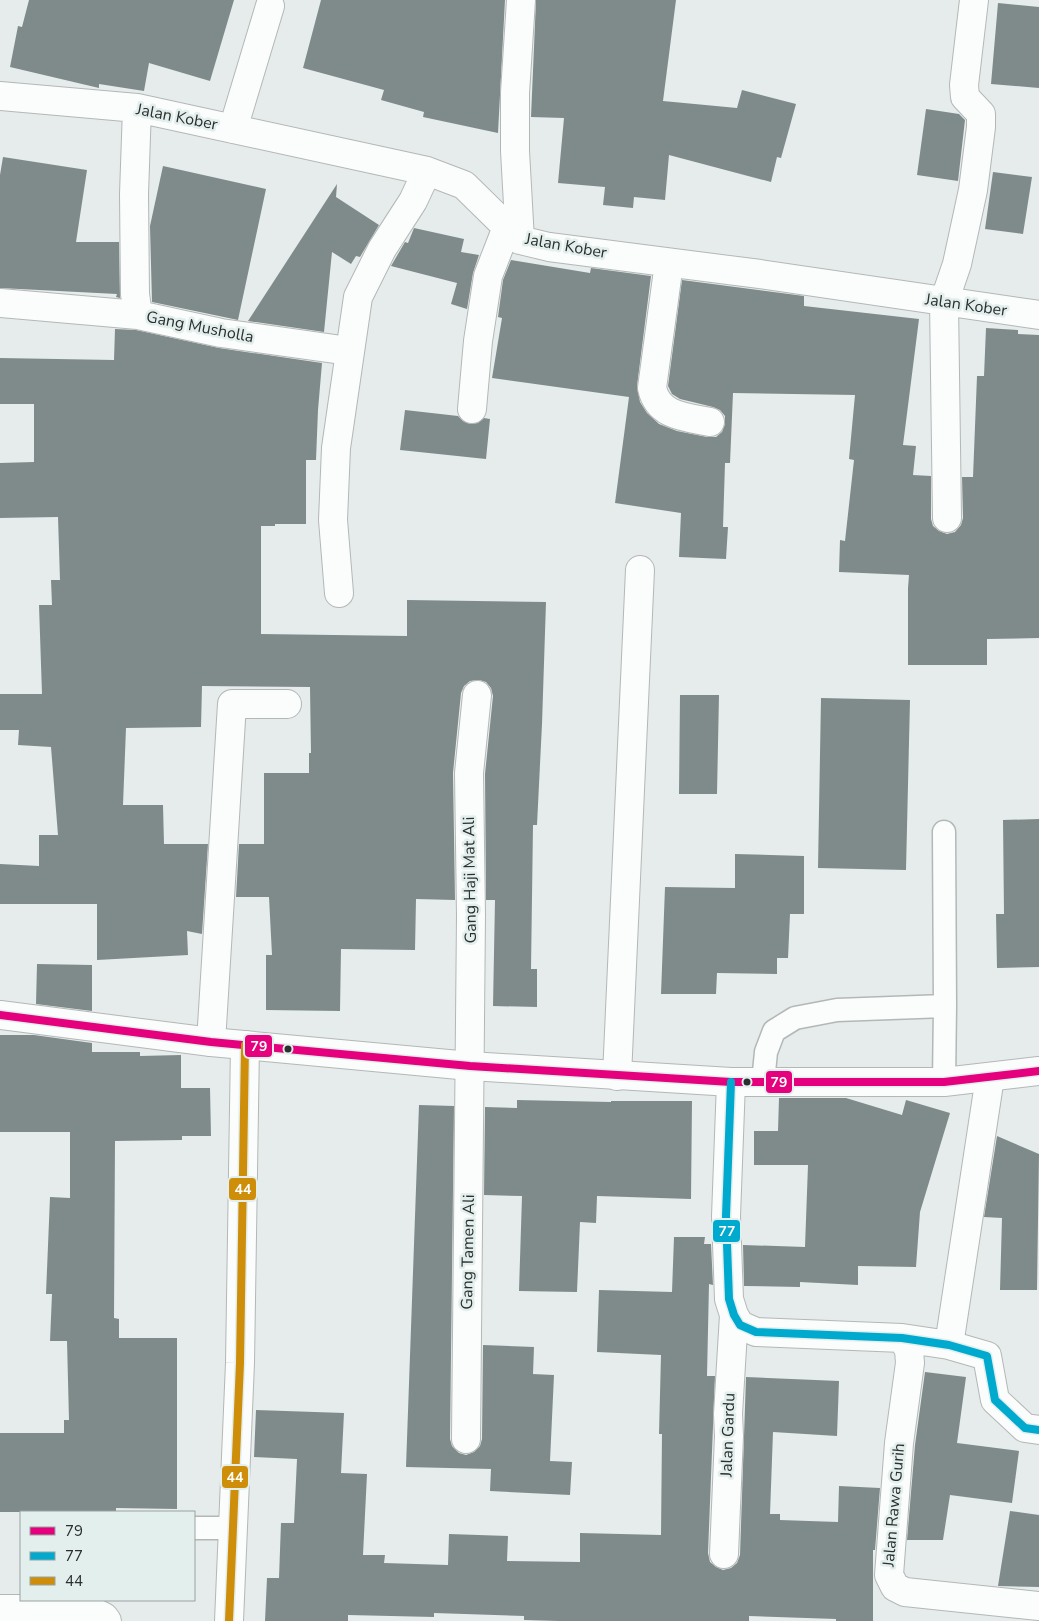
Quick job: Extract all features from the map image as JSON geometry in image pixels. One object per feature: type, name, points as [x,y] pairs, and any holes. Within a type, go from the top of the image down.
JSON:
[{"type":"street","points":[[472,409],[478,341],[488,276],[513,233],[516,93],[521,0]]},
{"type":"street","points":[[947,518],[944,302],[957,264],[973,190],[981,127],[980,114],[969,103],[964,91],[974,0]]},
{"type":"street","points":[[233,128],[270,6]]},
{"type":"street","name":"Jalan Kober","points":[[0,96],[137,108],[427,171],[464,185],[513,233],[549,247],[1039,315]]},
{"type":"street","name":"Gang Musholla","points":[[137,108],[134,194],[135,294],[138,315],[221,334],[349,351]]},
{"type":"street","points":[[339,593],[333,520],[336,448],[358,297],[382,249],[413,201],[427,171]]},
{"type":"street","points":[[670,263],[652,388],[654,399],[663,408],[680,416],[710,422]]},
{"type":"street","points":[[0,303],[138,315]]},
{"type":"street","points":[[617,1076],[640,570]]},
{"type":"street","name":"Gang Haji Mat Ali","points":[[470,1066],[470,773],[476,695]]},
{"type":"street","points":[[211,1042],[232,704],[287,704]]},
{"type":"street","points":[[0,1015],[211,1042],[470,1066],[617,1076],[731,1082],[944,1082],[1039,1071]]},
{"type":"street","points":[[230,1621],[240,1363],[245,1045]]},
{"type":"street","name":"Gang Tamen Ali","points":[[466,1439],[470,1066]]},
{"type":"street","points":[[949,1345],[990,1077]]},
{"type":"street","name":"Jalan Gardu","points":[[724,1554],[729,1436],[728,1414],[734,1315],[730,1299],[726,1216],[731,1082]]},
{"type":"street","points":[[734,1315],[740,1325],[756,1332],[902,1338],[949,1345],[987,1356],[995,1400],[1025,1428],[1039,1430]]},
{"type":"street","name":"Jalan Rawa Gurih","points":[[902,1338],[909,1350],[910,1363],[898,1452],[888,1575],[892,1584],[904,1592],[1039,1606]]},
{"type":"street","points":[[0,1609],[88,1609],[108,1621]]},
{"type":"lane","points":[[944,832],[944,1082]]},
{"type":"lane","points":[[763,1082],[766,1052],[774,1031],[795,1018],[838,1010],[945,1006]]},
{"type":"lane","points":[[195,1528],[234,1528]]},
{"type":"building","points":[[29,0],[234,0],[210,81],[149,63],[144,91],[99,84],[99,88],[10,67],[18,26],[22,27]]},
{"type":"building","points":[[321,0],[505,0],[498,133],[423,117],[424,112],[381,100],[384,90],[303,68]]},
{"type":"building","points":[[536,0],[676,0],[663,101],[737,108],[742,90],[796,104],[781,158],[777,157],[771,182],[669,155],[665,200],[634,197],[633,208],[603,205],[605,187],[558,183],[564,118],[531,117]]},
{"type":"building","points":[[998,3],[1039,7],[1039,88],[991,84]]},
{"type":"building","points":[[926,109],[959,114],[965,120],[958,181],[917,175]]},
{"type":"building","points":[[3,157],[87,170],[76,242],[119,242],[120,298],[116,297],[117,294],[0,288],[0,175]]},
{"type":"building","points":[[163,166],[266,189],[238,320],[152,302],[150,226]]},
{"type":"building","points":[[993,172],[1032,177],[1023,234],[985,229]]},
{"type":"building","points":[[337,184],[336,197],[379,225],[360,257],[356,256],[351,264],[332,252],[324,332],[248,321]]},
{"type":"building","points":[[414,228],[464,239],[461,252],[479,255],[473,273],[467,309],[451,304],[457,283],[391,266],[405,242],[408,243]]},
{"type":"building","points":[[511,260],[590,273],[591,268],[651,276],[637,386],[640,402],[647,413],[659,424],[677,431],[707,437],[716,437],[722,432],[725,416],[720,410],[713,407],[680,399],[672,394],[668,386],[682,280],[804,296],[804,306],[919,319],[903,445],[916,446],[913,475],[931,476],[931,519],[933,526],[947,534],[955,532],[961,525],[963,518],[962,477],[973,477],[977,376],[984,376],[986,328],[1018,330],[1018,334],[1039,335],[1039,638],[987,639],[987,665],[908,665],[909,575],[839,572],[840,540],[845,541],[854,460],[849,459],[855,395],[733,393],[730,463],[725,463],[723,527],[728,527],[726,559],[679,557],[681,513],[615,503],[629,397],[492,378],[502,318],[498,317],[503,280]]},
{"type":"building","points":[[115,329],[136,330],[219,348],[322,363],[316,460],[306,460],[306,524],[261,526],[261,634],[407,636],[407,600],[546,602],[537,825],[533,825],[531,969],[537,969],[537,1007],[493,1006],[495,900],[486,900],[485,774],[493,696],[491,688],[486,682],[479,680],[470,681],[464,686],[461,693],[453,773],[455,900],[416,899],[415,950],[341,949],[340,1011],[266,1010],[266,955],[272,955],[269,897],[236,897],[239,844],[264,844],[264,773],[309,773],[309,753],[311,753],[310,687],[202,686],[201,727],[126,728],[123,805],[163,805],[164,844],[208,844],[202,934],[187,931],[188,955],[97,960],[97,904],[0,904],[0,864],[39,866],[39,835],[58,835],[51,747],[18,745],[19,730],[0,730],[0,694],[42,694],[39,605],[52,605],[51,580],[60,580],[58,517],[0,518],[0,463],[34,462],[34,404],[0,404],[0,358],[114,360]]},
{"type":"building","points":[[405,410],[458,416],[470,424],[478,423],[484,418],[490,419],[486,459],[400,450]]},
{"type":"building","points":[[680,695],[719,695],[717,794],[679,794]]},
{"type":"building","points":[[821,698],[910,700],[906,870],[818,868]]},
{"type":"building","points":[[1039,819],[1039,967],[997,968],[996,914],[1004,914],[1003,820]]},
{"type":"building","points":[[735,854],[804,856],[804,914],[790,914],[788,958],[777,958],[777,974],[717,973],[716,994],[661,994],[665,887],[735,888]]},
{"type":"building","points":[[37,964],[92,965],[92,1011],[36,1004]]},
{"type":"building","points":[[0,1035],[34,1035],[92,1043],[92,1052],[140,1052],[140,1056],[181,1055],[181,1088],[210,1088],[211,1136],[182,1136],[182,1140],[115,1141],[114,1318],[119,1319],[119,1338],[177,1338],[177,1509],[116,1508],[116,1511],[0,1512],[0,1433],[64,1433],[64,1420],[69,1420],[67,1341],[50,1341],[52,1294],[46,1294],[50,1197],[70,1198],[70,1132],[0,1132]]},
{"type":"building","points":[[779,1098],[846,1098],[902,1115],[906,1100],[950,1113],[920,1212],[916,1267],[858,1266],[858,1285],[800,1282],[800,1287],[744,1286],[743,1245],[805,1247],[808,1165],[754,1165],[754,1131],[778,1131]]},
{"type":"building","points":[[517,1100],[692,1101],[691,1199],[597,1196],[596,1223],[580,1222],[577,1292],[519,1291],[522,1196],[484,1195],[485,1107],[517,1108]]},
{"type":"building","points":[[419,1105],[454,1106],[450,1439],[452,1446],[459,1453],[466,1455],[474,1452],[480,1446],[482,1439],[483,1345],[534,1347],[533,1374],[554,1375],[550,1461],[572,1462],[570,1495],[490,1491],[491,1469],[406,1467]]},
{"type":"building","points":[[997,1136],[1039,1154],[1037,1290],[1000,1290],[1002,1218],[984,1217]]},
{"type":"building","points":[[674,1237],[705,1237],[704,1244],[711,1244],[713,1285],[709,1284],[707,1376],[715,1376],[708,1553],[710,1562],[723,1570],[731,1568],[737,1563],[740,1555],[746,1377],[839,1381],[837,1436],[773,1432],[770,1514],[780,1514],[780,1520],[838,1522],[839,1486],[880,1488],[875,1550],[873,1550],[873,1621],[749,1616],[749,1621],[558,1621],[524,1620],[524,1616],[434,1613],[434,1617],[348,1615],[348,1621],[265,1621],[267,1578],[279,1578],[281,1523],[294,1523],[297,1459],[254,1457],[256,1410],[344,1413],[341,1473],[367,1474],[363,1555],[385,1555],[384,1563],[448,1565],[449,1534],[508,1536],[507,1561],[580,1562],[580,1533],[661,1535],[662,1434],[659,1434],[661,1355],[597,1352],[599,1290],[672,1292]]},
{"type":"building","points":[[925,1372],[966,1377],[957,1443],[1019,1451],[1012,1503],[950,1495],[943,1540],[907,1540],[915,1445]]},
{"type":"building","points":[[1010,1511],[1039,1515],[1039,1587],[998,1586]]},
{"type":"transit line","name":"79","points":[[0,1015],[211,1042],[470,1066],[731,1082],[944,1082],[1039,1071]]},
{"type":"transit line","name":"44","points":[[229,1621],[240,1363],[245,1045]]},
{"type":"transit line","name":"77","points":[[731,1082],[726,1216],[729,1299],[734,1315],[740,1325],[756,1332],[902,1338],[949,1345],[987,1356],[995,1400],[1025,1428],[1039,1430]]}]
